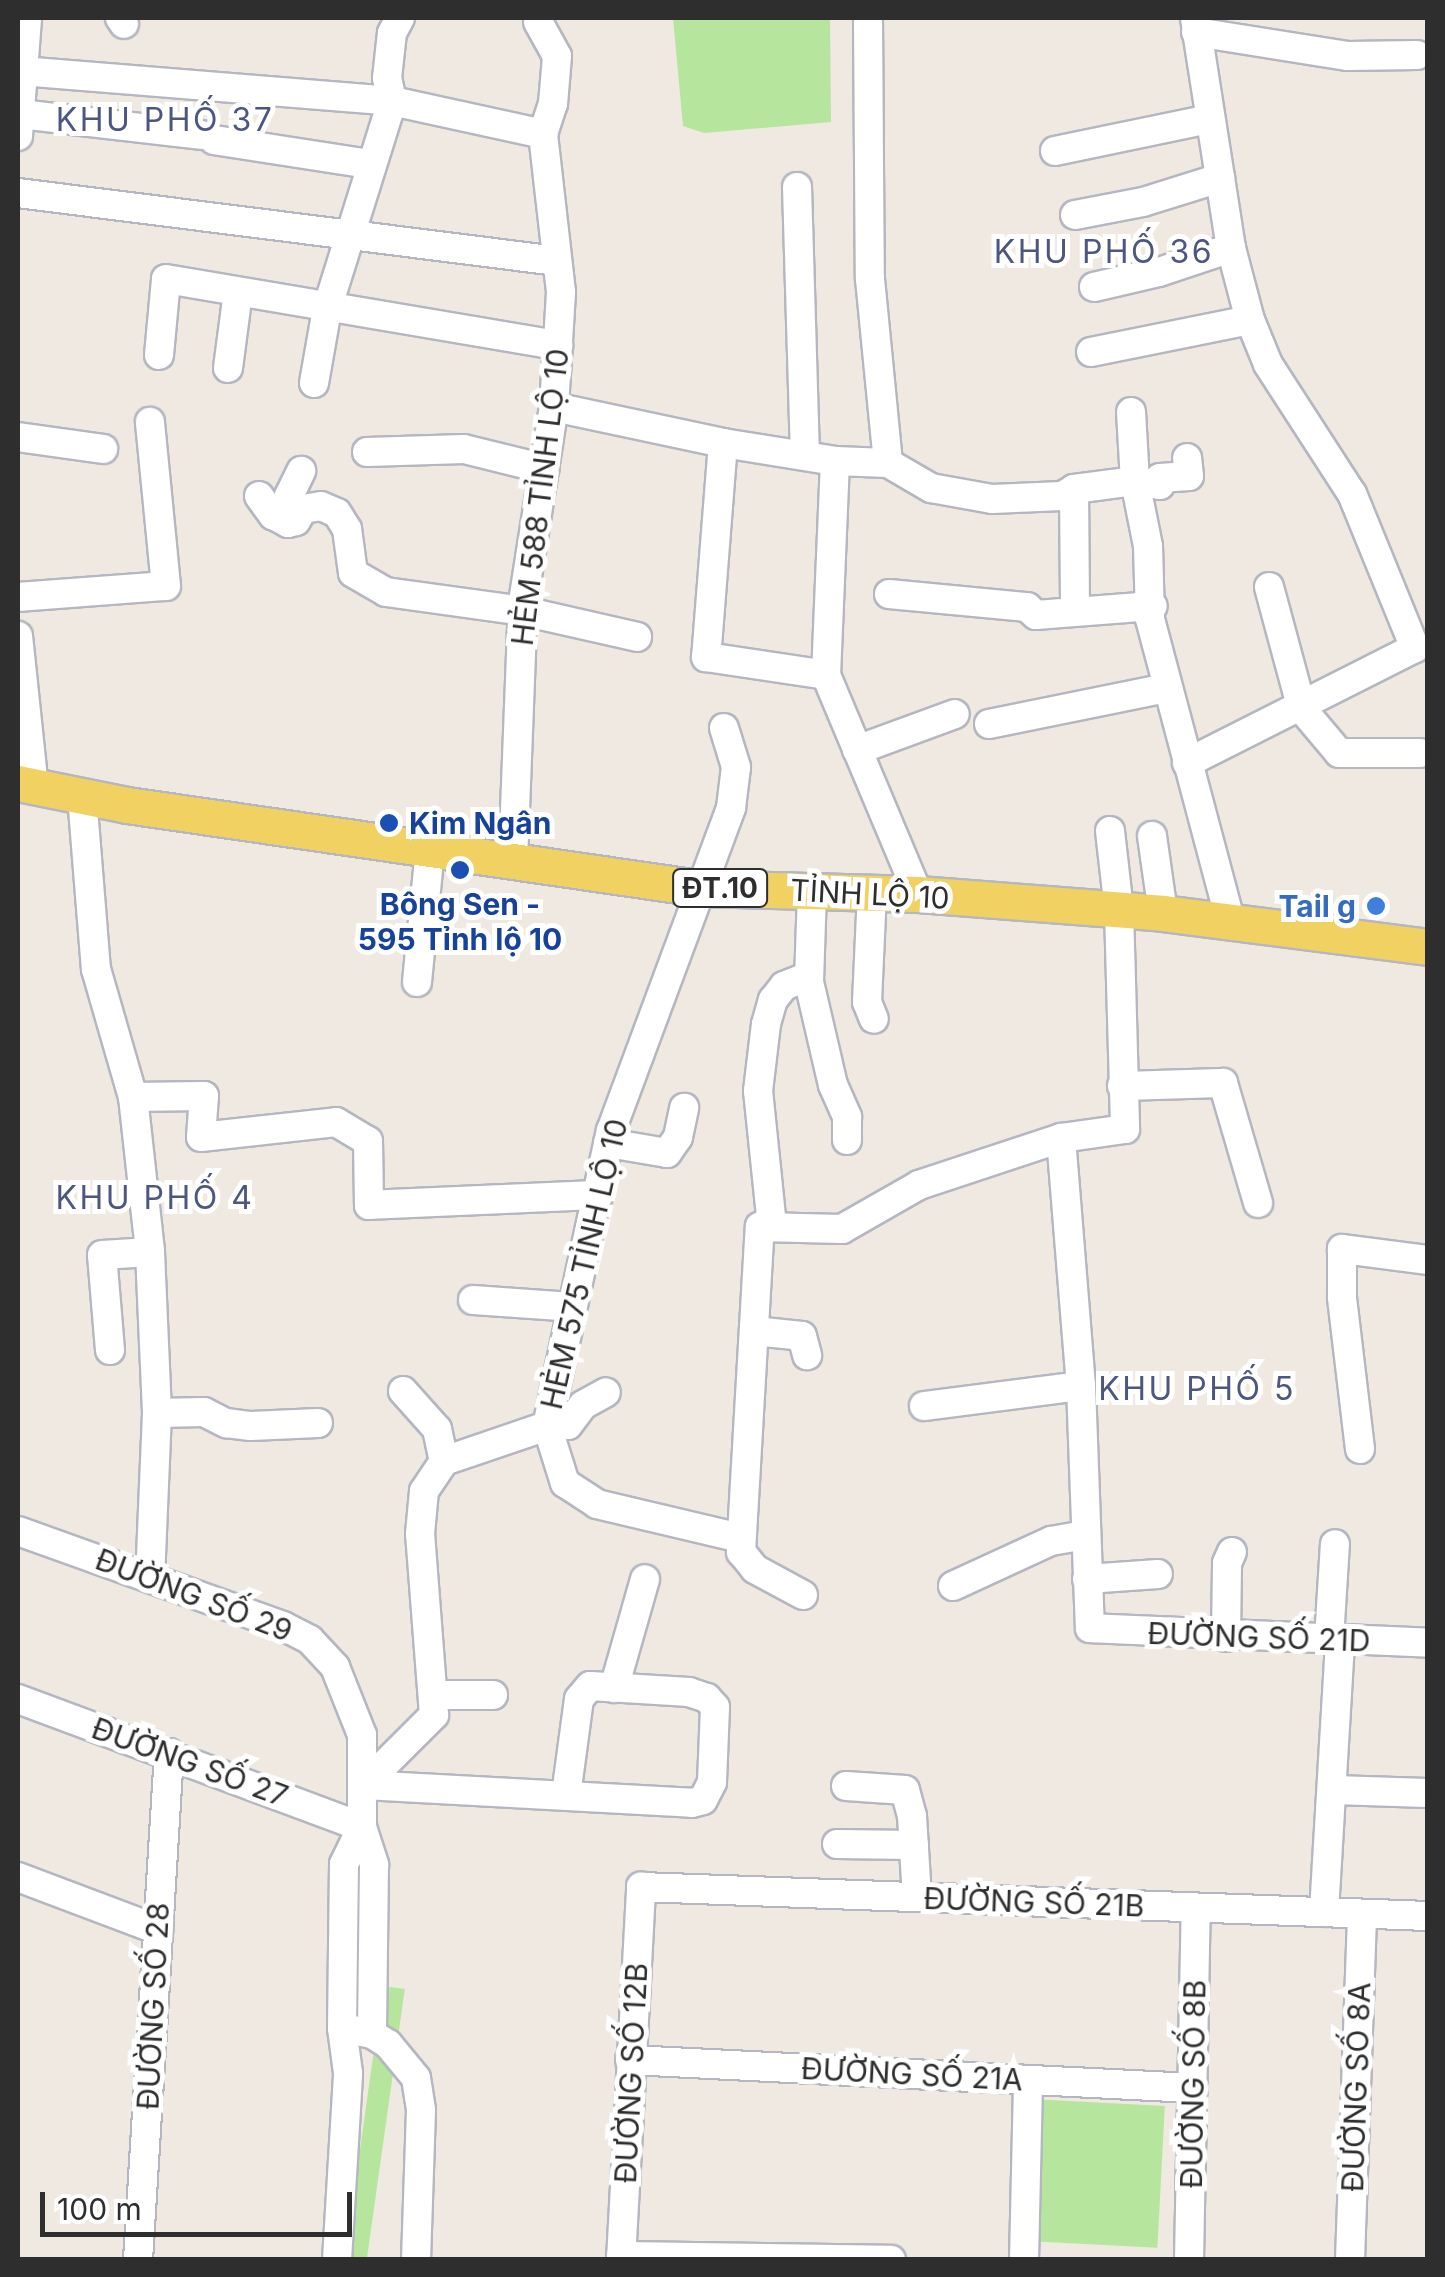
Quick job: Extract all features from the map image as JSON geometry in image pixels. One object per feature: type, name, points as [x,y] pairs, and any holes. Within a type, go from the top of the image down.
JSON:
[{"type":"main road","name":"TỈNH LỘ 10","points":[[26,785],[430,850],[699,888],[918,894],[1163,912],[1428,947]]},
{"type":"street","points":[[27,18],[19,125],[208,138],[369,164]]},
{"type":"street","points":[[314,383],[327,309],[347,236],[392,101],[387,78],[392,33],[400,18]]},
{"type":"street","points":[[868,18],[870,279],[888,463]]},
{"type":"street","points":[[21,70],[392,101],[542,134],[553,104],[557,56],[538,22]]},
{"type":"street","points":[[1187,763],[1302,708],[1331,687],[1413,651],[1416,611],[1352,494],[1268,364],[1250,320],[1231,248],[1195,25],[1348,56],[1417,54]]},
{"type":"street","points":[[1055,151],[1210,120]]},
{"type":"street","name":"HẺM 588 TỈNH LỘ 10","points":[[514,862],[523,612],[554,407],[561,292],[542,134]]},
{"type":"street","points":[[1075,215],[1143,202],[1220,178]]},
{"type":"street","points":[[797,187],[805,454]]},
{"type":"street","points":[[18,193],[557,262]]},
{"type":"street","points":[[1094,287],[1159,272],[1231,248]]},
{"type":"street","points":[[159,355],[164,280],[558,345]]},
{"type":"street","points":[[228,368],[238,292]]},
{"type":"street","points":[[1091,352],[1250,320]]},
{"type":"street","points":[[554,407],[723,443],[835,461],[888,463],[931,488],[992,499],[1062,496],[1074,489],[1135,481],[1160,486],[1160,478],[1188,476],[1187,458]]},
{"type":"street","points":[[1131,412],[1135,481],[1153,606],[1150,619],[1230,919]]},
{"type":"street","points":[[18,598],[166,586],[150,422]]},
{"type":"street","points":[[18,437],[104,449]]},
{"type":"street","points":[[723,443],[706,657],[826,674]]},
{"type":"street","points":[[366,452],[464,450],[545,468]]},
{"type":"street","points":[[835,461],[826,674],[918,894]]},
{"type":"street","points":[[288,523],[290,496],[302,471]]},
{"type":"street","points":[[1074,489],[1075,610]]},
{"type":"street","points":[[258,496],[273,515],[288,523],[296,521],[304,509],[321,506],[337,513],[347,529],[353,573],[386,592],[523,612],[637,637]]},
{"type":"street","points":[[1269,588],[1302,708],[1339,753],[1420,753]]},
{"type":"street","points":[[889,594],[1027,607],[1036,615],[1153,606]]},
{"type":"street","points":[[18,636],[26,785]]},
{"type":"street","points":[[989,724],[1166,688]]},
{"type":"street","points":[[857,750],[955,714]]},
{"type":"street","name":"HẺM 575 TỈNH LỘ 10","points":[[444,1461],[548,1426],[608,1143],[731,808],[736,767],[724,728]]},
{"type":"street","points":[[82,796],[96,969],[133,1097],[150,1252],[157,1413],[150,1576]]},
{"type":"street","points":[[803,1595],[754,1569],[741,1552],[760,1227],[842,1229],[919,1185],[1061,1138],[1125,1130],[1119,910],[1110,832]]},
{"type":"street","points":[[1152,836],[1163,912]]},
{"type":"street","points":[[417,982],[430,850]]},
{"type":"street","points":[[812,891],[809,976],[833,1085],[847,1117],[847,1140]]},
{"type":"street","points":[[872,892],[868,1002],[874,1019]]},
{"type":"street","points":[[772,1226],[758,1091],[766,1024],[773,1000],[784,986],[809,976]]},
{"type":"street","points":[[1122,1086],[1223,1082],[1258,1202]]},
{"type":"street","points":[[133,1097],[204,1096],[200,1137],[336,1122],[368,1141],[369,1205],[599,1195]]},
{"type":"street","points":[[608,1143],[634,1151],[667,1153],[678,1137],[684,1108]]},
{"type":"street","points":[[1061,1138],[1080,1386],[1087,1579],[1158,1574]]},
{"type":"street","points":[[1360,1449],[1344,1314],[1342,1249],[1428,1260]]},
{"type":"street","points":[[110,1350],[102,1255],[150,1252]]},
{"type":"street","points":[[473,1300],[572,1307]]},
{"type":"street","points":[[754,1331],[802,1336],[807,1354]]},
{"type":"street","points":[[924,1406],[1080,1386]]},
{"type":"street","points":[[364,1785],[434,1715],[420,1534],[424,1490],[444,1461],[437,1430],[403,1391]]},
{"type":"street","points":[[606,1392],[583,1405],[568,1425],[548,1426],[565,1483],[597,1504],[740,1538]]},
{"type":"street","points":[[157,1413],[204,1412],[226,1423],[251,1426],[318,1423]]},
{"type":"street","name":"ĐƯỜNG SỐ 29","points":[[18,1531],[150,1576],[310,1640],[328,1657],[361,1727],[362,1827]]},
{"type":"street","points":[[953,1586],[1051,1541],[1084,1534]]},
{"type":"street","points":[[1324,1912],[1333,1790],[1335,1544]]},
{"type":"street","points":[[1226,1637],[1227,1564],[1232,1552]]},
{"type":"street","points":[[614,1688],[645,1579]]},
{"type":"street","name":"ĐƯỜNG SỐ 21D","points":[[1087,1579],[1090,1628],[1428,1643]]},
{"type":"street","points":[[364,1785],[692,1803],[703,1800],[712,1782],[715,1707],[707,1698],[689,1692],[590,1686],[578,1699],[566,1795]]},
{"type":"street","points":[[434,1694],[493,1695]]},
{"type":"street","name":"ĐƯỜNG SỐ 27","points":[[18,1699],[362,1827]]},
{"type":"street","name":"ĐƯỜNG SỐ 28","points":[[138,2260],[169,1753]]},
{"type":"street","points":[[846,1786],[904,1790],[914,1845],[916,1897]]},
{"type":"street","points":[[1333,1790],[1428,1793]]},
{"type":"street","points":[[338,2260],[348,2073],[342,2028],[344,1864],[362,1827]]},
{"type":"street","points":[[362,1827],[374,1864],[372,2034]]},
{"type":"street","points":[[837,1844],[914,1845]]},
{"type":"street","points":[[18,1877],[158,1930]]},
{"type":"street","name":"ĐƯỜNG SỐ 21B","points":[[642,1887],[1428,1916]]},
{"type":"street","name":"ĐƯỜNG SỐ 12B","points":[[621,2258],[642,1887]]},
{"type":"street","name":"ĐƯỜNG SỐ 8B","points":[[1189,2260],[1196,1908]]},
{"type":"street","name":"ĐƯỜNG SỐ 8A","points":[[1350,2260],[1362,1914]]},
{"type":"street","points":[[342,2028],[372,2034],[401,2056],[416,2078],[420,2098],[416,2260]]},
{"type":"street","name":"ĐƯỜNG SỐ 21A","points":[[630,2060],[1193,2088]]},
{"type":"street","points":[[1024,2260],[1028,2080]]},
{"type":"street","points":[[621,2258],[892,2260]]},
{"type":"green space","points":[[673,18],[830,18],[831,122],[704,133],[683,126]]},
{"type":"green space","points":[[383,1986],[405,1989],[367,2260],[345,2258]]},
{"type":"green space","points":[[1030,2099],[1165,2106],[1157,2248],[1023,2241]]},
{"type":"place","name":"Kim Ngân","points":[[389,823]]},
{"type":"place","name":"Bông Sen - 595 Tỉnh lộ 10","points":[[460,870]]},
{"type":"place","name":"Tail g","points":[[1376,906]]},
{"type":"district","name":"KHU PHỐ 37","points":[[165,120]]},
{"type":"district","name":"KHU PHỐ 36","points":[[1104,252]]},
{"type":"district","name":"KHU PHỐ 4","points":[[155,1198]]},
{"type":"district","name":"KHU PHỐ 5","points":[[1197,1389]]}]
